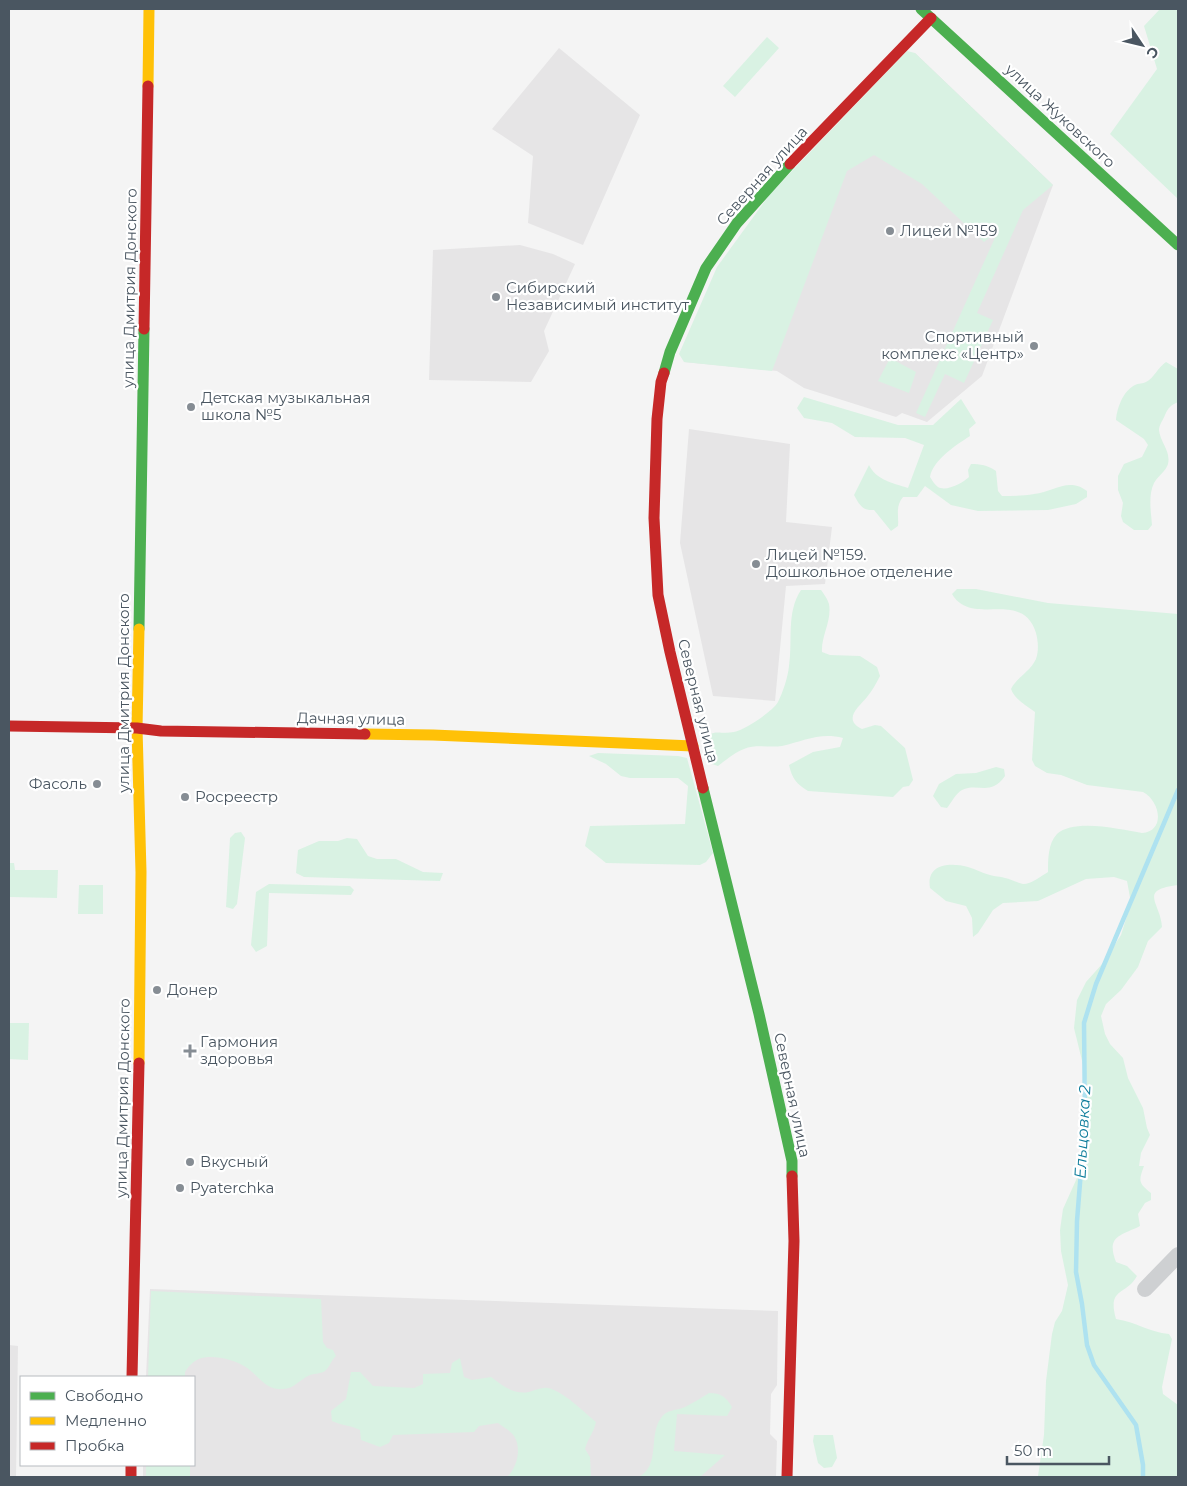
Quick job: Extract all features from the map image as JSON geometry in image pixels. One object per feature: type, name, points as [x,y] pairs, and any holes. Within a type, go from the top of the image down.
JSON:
[{"type":"street","name":"улица Дмитрия Донского","points":[[132,1376],[141,947],[138,728],[149,9]]},
{"type":"street","name":"улица Жуковского","points":[[921,9],[1178,245]]},
{"type":"street","name":"Северная улица","points":[[787,1477],[794,1241],[792,1160],[759,1014],[658,595],[654,518],[655,437],[661,382],[670,352],[706,268],[739,220],[772,182],[930,18]]},
{"type":"street","name":"Дачная улица","points":[[9,726],[138,728],[161,731],[386,734],[693,746]]},
{"type":"street","points":[[1145,1289],[1178,1255]]},
{"type":"shaded area","name":"Сибирский Независимый институт","points":[[559,48],[640,115],[583,245],[528,223],[533,156],[492,129]]},
{"type":"shaded area","name":"Лицей №159","points":[[915,53],[1053,185],[982,376],[927,422],[902,413],[896,417],[804,388],[777,371],[684,362]]},
{"type":"shaded area","name":"Сибирский Независимый институт","points":[[520,245],[553,254],[575,264],[544,331],[549,351],[531,382],[429,380],[433,250]]},
{"type":"shaded area","name":"Лицей №159. Дошкольное отделение","points":[[689,429],[790,444],[786,522],[832,527],[825,584],[786,586],[775,701],[713,696],[680,543]]},
{"type":"shaded area","points":[[150,1289],[778,1311],[777,1385],[771,1394],[770,1434],[777,1441],[776,1477],[143,1477],[143,1466],[195,1466],[195,1376],[146,1376]]},
{"type":"shaded area","points":[[9,1345],[18,1346],[16,1477],[9,1477]]},
{"type":"green space","points":[[1160,9],[1178,9],[1178,199],[1110,134],[1157,69],[1144,26]]},
{"type":"green space","points":[[767,37],[779,48],[735,97],[723,86]]},
{"type":"green space","points":[[907,51],[915,53],[1053,185],[1023,210],[977,313],[993,320],[964,383],[945,374],[925,417],[916,413],[998,231],[984,242],[922,184],[874,155],[847,171],[772,371],[684,362],[679,354],[717,267],[770,194]]},
{"type":"green space","points":[[890,358],[916,372],[909,393],[878,381]]},
{"type":"green space","points":[[1166,362],[1178,369],[1178,402],[1169,409],[1159,428],[1169,459],[1166,469],[1156,480],[1152,488],[1150,504],[1152,525],[1148,530],[1134,530],[1123,522],[1121,516],[1123,503],[1118,490],[1118,476],[1124,464],[1142,457],[1148,445],[1144,439],[1116,420],[1119,405],[1127,391],[1136,384],[1145,383]]},
{"type":"green space","points":[[804,397],[898,425],[933,425],[961,399],[976,423],[969,429],[970,436],[940,459],[932,471],[930,477],[938,487],[950,488],[963,482],[969,477],[968,470],[971,464],[978,464],[996,471],[998,491],[1002,496],[1030,495],[1067,485],[1074,485],[1087,491],[1087,497],[1076,504],[1048,510],[978,511],[951,505],[925,486],[917,497],[903,497],[898,508],[898,526],[891,531],[874,510],[864,508],[859,504],[854,495],[869,465],[880,478],[908,488],[924,445],[905,438],[855,437],[832,423],[804,418],[797,408]]},
{"type":"green space","points":[[957,589],[976,589],[1048,603],[1178,614],[1178,885],[1158,890],[1155,894],[1154,899],[1162,927],[1148,941],[1138,967],[1121,990],[1106,1004],[1101,1016],[1105,1034],[1110,1044],[1123,1058],[1128,1078],[1143,1108],[1150,1135],[1141,1153],[1139,1166],[1144,1166],[1140,1179],[1144,1187],[1151,1193],[1151,1200],[1145,1203],[1138,1214],[1140,1226],[1117,1238],[1113,1247],[1116,1262],[1127,1266],[1137,1276],[1116,1297],[1114,1309],[1116,1319],[1169,1334],[1172,1339],[1162,1387],[1163,1394],[1178,1405],[1178,1477],[1038,1476],[1044,1435],[1046,1381],[1052,1334],[1055,1322],[1062,1311],[1068,1285],[1061,1251],[1060,1230],[1063,1209],[1082,1163],[1080,1135],[1086,1101],[1087,1081],[1074,1028],[1077,1000],[1086,982],[1103,963],[1121,935],[1131,903],[1127,881],[1114,877],[1086,879],[1038,901],[1003,903],[993,910],[978,933],[973,937],[972,918],[966,906],[946,901],[930,888],[930,880],[935,869],[947,865],[961,865],[1023,884],[1030,883],[1048,872],[1049,852],[1052,842],[1057,834],[1065,829],[1099,826],[1142,833],[1150,831],[1155,827],[1158,815],[1153,802],[1143,792],[1087,785],[1061,775],[1047,773],[1035,766],[1032,760],[1035,712],[1018,699],[1011,689],[1036,659],[1038,646],[1036,633],[1029,620],[1020,613],[1009,610],[972,608],[961,604],[952,594]]},
{"type":"green space","points":[[801,590],[821,590],[828,602],[830,610],[822,652],[830,655],[860,656],[877,667],[880,676],[871,692],[854,713],[853,721],[862,729],[875,725],[881,726],[905,748],[913,780],[909,786],[903,787],[893,797],[808,791],[793,778],[789,765],[813,752],[840,747],[843,738],[835,736],[812,738],[782,746],[758,746],[737,752],[718,766],[709,763],[702,745],[709,735],[715,732],[728,733],[739,731],[764,715],[778,702],[788,675],[793,608]]},
{"type":"green space","points":[[598,753],[687,758],[713,853],[706,862],[700,865],[606,863],[585,846],[590,826],[685,824],[688,786],[678,778],[630,778],[621,776],[606,764],[589,756]]},
{"type":"green space","points":[[996,767],[1004,769],[1005,776],[1000,782],[989,788],[973,787],[962,790],[947,808],[941,807],[933,796],[939,784],[956,774],[976,773]]},
{"type":"green space","points":[[241,832],[245,838],[237,904],[233,909],[226,907],[230,838],[235,833]]},
{"type":"green space","points":[[347,838],[357,839],[368,856],[377,859],[396,859],[423,872],[443,873],[440,881],[304,877],[296,873],[298,850],[319,841],[338,841]]},
{"type":"green space","points":[[9,863],[14,863],[15,870],[58,870],[57,898],[9,897]]},
{"type":"green space","points":[[269,884],[350,886],[354,890],[351,895],[269,893],[267,946],[256,952],[251,945],[256,892]]},
{"type":"green space","points":[[79,885],[103,885],[103,914],[78,914]]},
{"type":"green space","points":[[9,1023],[29,1023],[28,1060],[9,1059]]},
{"type":"green space","points":[[151,1291],[321,1299],[323,1342],[327,1348],[333,1350],[336,1356],[325,1371],[310,1375],[287,1389],[277,1389],[266,1385],[249,1369],[239,1363],[216,1357],[195,1361],[185,1372],[185,1376],[148,1376]]},
{"type":"green space","points":[[460,1358],[464,1377],[472,1380],[491,1377],[514,1391],[524,1393],[543,1388],[554,1390],[573,1402],[596,1422],[585,1449],[590,1457],[591,1477],[507,1477],[516,1463],[518,1446],[513,1434],[498,1423],[479,1426],[474,1432],[393,1435],[389,1443],[380,1447],[361,1440],[360,1430],[332,1421],[331,1411],[346,1399],[351,1372],[360,1372],[373,1386],[414,1388],[423,1384],[423,1374],[450,1373],[452,1363]]},
{"type":"green space","points":[[709,1393],[723,1396],[728,1401],[732,1407],[727,1416],[677,1414],[674,1451],[725,1455],[700,1477],[638,1477],[649,1466],[657,1425],[663,1415],[685,1407]]},
{"type":"green space","points":[[814,1435],[833,1435],[837,1458],[832,1467],[824,1468],[818,1463],[813,1441]]},
{"type":"green space","points":[[146,1466],[190,1466],[190,1477],[146,1477]]},
{"type":"waterway","name":"Ельцовка 2","points":[[1143,1477],[1143,1465],[1136,1425],[1094,1365],[1087,1345],[1076,1272],[1077,1221],[1085,1120],[1084,1023],[1096,984],[1178,790]]},
{"type":"traffic: fast","points":[[921,9],[1178,245]]},
{"type":"traffic: fast","points":[[664,373],[670,352],[706,268],[737,223],[790,164]]},
{"type":"traffic: fast","points":[[139,629],[144,329]]},
{"type":"traffic: fast","points":[[703,788],[759,1014],[792,1161],[792,1176]]},
{"type":"traffic: slow","points":[[148,86],[149,9]]},
{"type":"traffic: slow","points":[[139,629],[137,728],[141,872],[139,1063]]},
{"type":"traffic: slow","points":[[365,734],[693,746]]},
{"type":"traffic: jam","points":[[790,164],[931,18]]},
{"type":"traffic: jam","points":[[144,329],[148,86]]},
{"type":"traffic: jam","points":[[664,373],[661,382],[657,419],[654,518],[658,595],[703,788]]},
{"type":"traffic: jam","points":[[9,726],[137,728],[161,731],[365,734]]},
{"type":"traffic: jam","points":[[132,1376],[139,1063]]},
{"type":"traffic: jam","points":[[787,1477],[794,1241],[792,1176]]},
{"type":"traffic: jam","points":[[131,1466],[131,1477]]},
{"type":"place","name":"Лицей №159","points":[[890,231]]},
{"type":"place","name":"Сибирский Независимый институт","points":[[496,297]]},
{"type":"place","name":"Спортивный комплекс «Центр»","points":[[1034,346]]},
{"type":"place","name":"Детская музыкальная школа №5","points":[[191,407]]},
{"type":"place","name":"Лицей №159. Дошкольное отделение","points":[[756,564]]},
{"type":"place","name":"Фасоль","points":[[97,784]]},
{"type":"place","name":"Росреестр","points":[[185,797]]},
{"type":"place","name":"Донер","points":[[157,990]]},
{"type":"place","name":"Гармония здоровья","points":[[190,1051]]},
{"type":"place","name":"Вкусный","points":[[190,1162]]},
{"type":"place","name":"Pyaterchka","points":[[180,1188]]}]
